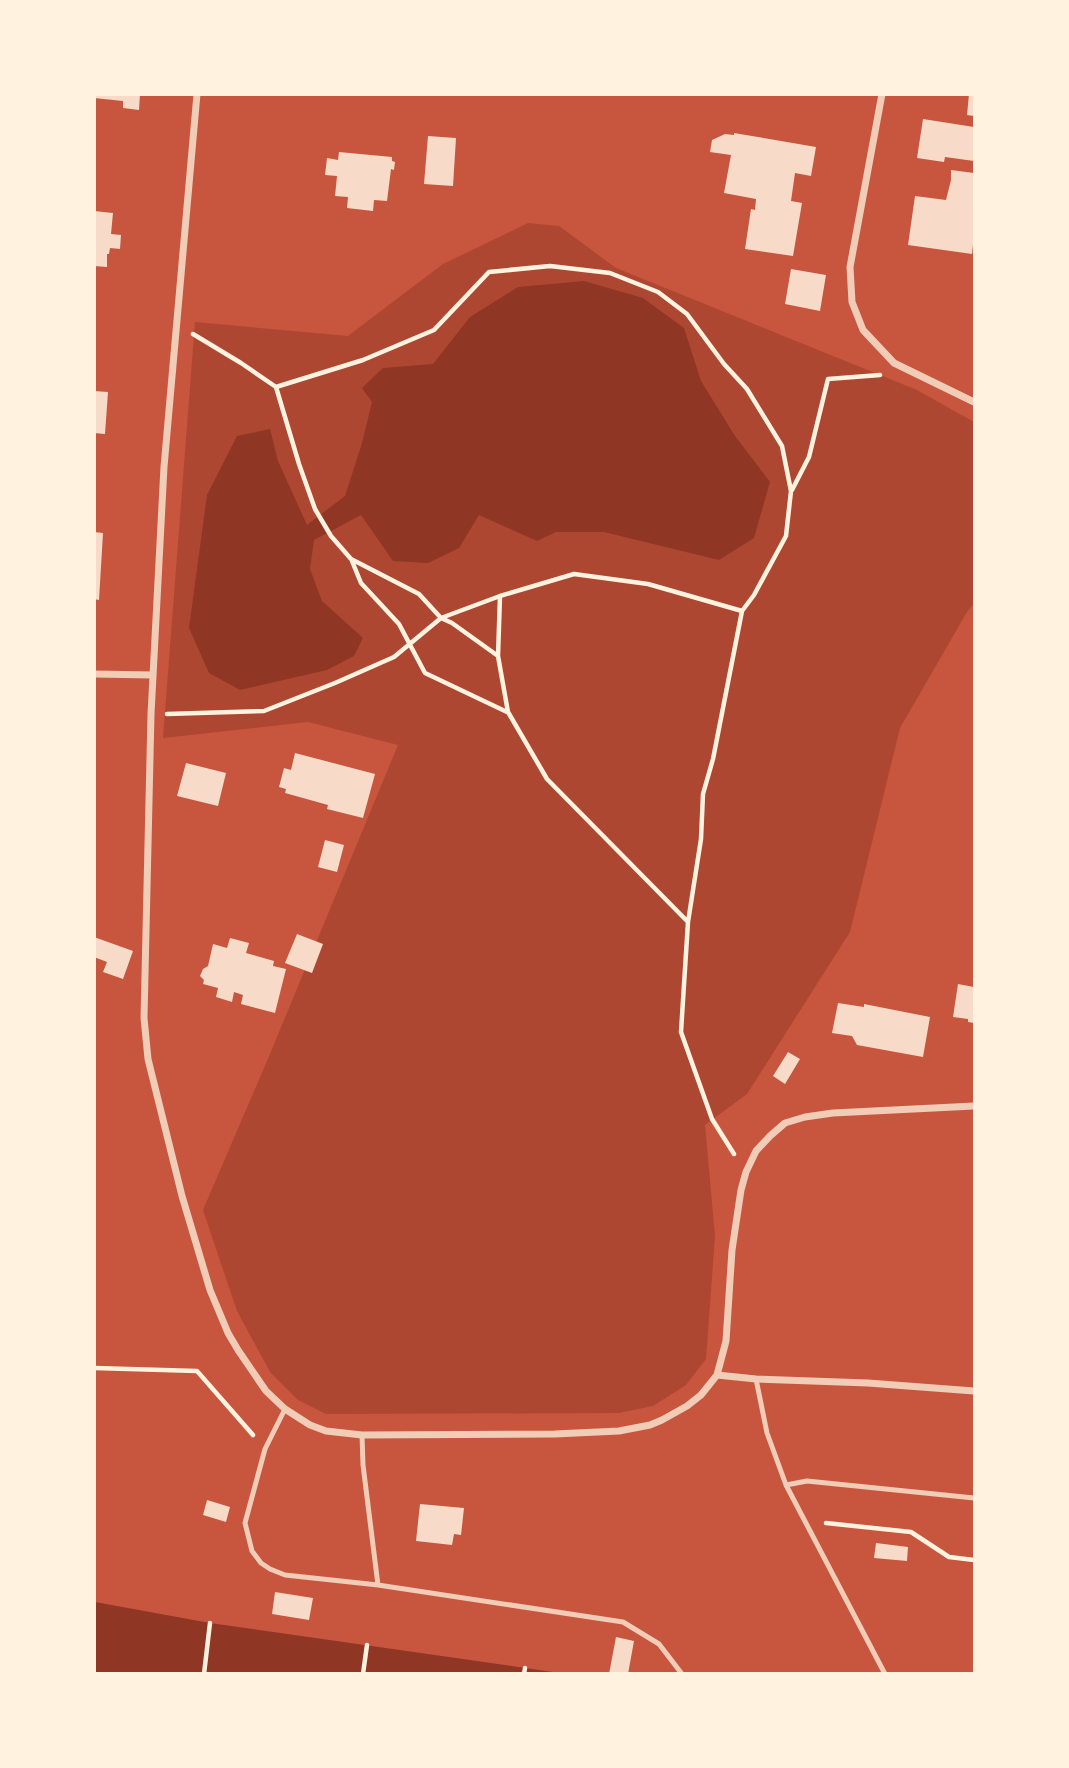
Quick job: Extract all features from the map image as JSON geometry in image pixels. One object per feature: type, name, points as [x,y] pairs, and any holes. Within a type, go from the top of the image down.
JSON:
[{"type":"street","points":[[197,94],[164,467],[152,675],[144,1018],[148,1059],[182,1196],[210,1290],[228,1333],[267,1391],[285,1409],[310,1425],[326,1431],[362,1435],[555,1434],[619,1431],[650,1425],[701,1395],[717,1375],[726,1341],[741,1191],[756,1151],[770,1136],[785,1123],[804,1117],[833,1113],[975,1106]]},
{"type":"street","points":[[882,94],[850,267],[852,302],[863,330],[894,363],[975,402]]},
{"type":"street","points":[[94,674],[152,675]]},
{"type":"street","points":[[717,1375],[756,1379],[867,1382],[975,1391]]},
{"type":"lane","points":[[756,1379],[767,1433],[786,1485],[885,1674]]},
{"type":"lane","points":[[285,1409],[265,1449],[245,1523],[252,1551],[261,1563],[285,1575],[378,1585],[623,1622],[659,1644],[682,1674]]},
{"type":"lane","points":[[362,1435],[363,1465],[378,1585]]},
{"type":"lane","points":[[786,1485],[807,1482],[975,1498]]},
{"type":"path","points":[[276,387],[363,360],[434,330],[489,272],[550,266],[610,273],[658,292],[687,314],[724,364],[747,389],[782,446],[791,491],[786,536],[754,595],[742,611],[713,759],[703,794],[701,839],[688,922],[681,1032],[712,1119],[746,1172]]},
{"type":"path","points":[[177,325],[276,387],[315,509],[331,536],[351,559],[361,583],[399,624],[425,673],[508,712]]},
{"type":"path","points":[[791,491],[809,457],[828,379],[887,374],[894,363]]},
{"type":"path","points":[[351,559],[419,594],[441,618],[498,656]]},
{"type":"path","points":[[151,714],[264,711],[394,657],[441,618],[500,596],[574,574],[648,584],[742,611]]},
{"type":"path","points":[[500,596],[498,656],[508,712],[547,779],[688,922]]},
{"type":"path","points":[[94,1368],[197,1371],[265,1449]]},
{"type":"path","points":[[804,1521],[911,1532],[949,1557],[975,1560]]},
{"type":"path","points":[[204,1674],[210,1623]]},
{"type":"path","points":[[363,1674],[367,1645]]},
{"type":"shaded area","points":[[528,223],[559,226],[616,268],[917,390],[974,422],[974,603],[900,728],[850,932],[747,1094],[705,1125],[715,1236],[706,1359],[686,1385],[653,1406],[619,1413],[326,1414],[298,1400],[270,1372],[237,1311],[203,1210],[398,745],[308,722],[163,738],[195,322],[348,336],[443,264]]},
{"type":"shaded area","points":[[584,281],[643,298],[684,328],[701,381],[735,436],[770,482],[754,538],[719,560],[604,532],[556,532],[537,541],[479,515],[459,548],[428,563],[393,561],[361,515],[314,540],[310,569],[322,601],[363,638],[354,656],[327,670],[240,690],[209,673],[189,628],[207,495],[237,436],[270,429],[278,461],[307,525],[345,496],[372,402],[362,388],[383,368],[433,364],[470,317],[518,287]]},
{"type":"shaded area","points":[[95,1602],[210,1623],[560,1673],[95,1674]]},
{"type":"building","points":[[94,94],[140,94],[139,110],[123,108],[123,101],[94,98]]},
{"type":"building","points":[[969,94],[974,94],[974,116],[967,115]]},
{"type":"building","points":[[923,119],[974,127],[974,161],[945,157],[944,162],[917,158]]},
{"type":"building","points":[[734,133],[816,147],[811,176],[795,173],[791,201],[802,203],[793,256],[745,249],[751,209],[755,210],[756,199],[724,193],[731,155],[710,152],[712,140]]},
{"type":"building","points":[[428,136],[456,138],[453,186],[424,184]]},
{"type":"building","points":[[339,152],[392,157],[395,162],[394,170],[391,169],[387,201],[374,200],[373,211],[347,208],[348,197],[335,196],[337,176],[325,175],[327,158],[338,160]]},
{"type":"building","points":[[951,170],[974,173],[972,254],[908,245],[915,196],[946,200]]},
{"type":"building","points":[[94,211],[113,213],[111,234],[121,235],[120,249],[110,248],[107,254],[107,267],[94,266]]},
{"type":"building","points":[[791,269],[826,275],[820,311],[785,304]]},
{"type":"building","points":[[94,391],[108,392],[105,434],[94,433]]},
{"type":"building","points":[[94,532],[103,533],[99,600],[94,599]]},
{"type":"building","points":[[295,753],[375,774],[363,818],[327,809],[328,805],[285,793],[286,789],[279,787],[284,768],[291,770]]},
{"type":"building","points":[[186,763],[226,773],[218,806],[177,796]]},
{"type":"building","points":[[325,840],[344,845],[337,872],[318,867]]},
{"type":"building","points":[[297,934],[323,944],[312,973],[285,963]]},
{"type":"building","points":[[94,937],[133,951],[123,979],[103,972],[107,962],[94,957]]},
{"type":"building","points":[[230,938],[249,943],[246,953],[274,961],[273,966],[286,969],[275,1013],[241,1004],[243,995],[234,992],[232,1002],[216,997],[218,988],[203,984],[204,980],[200,976],[208,966],[213,944],[227,948]]},
{"type":"building","points":[[958,984],[974,987],[974,1023],[968,1022],[968,1019],[953,1017]]},
{"type":"building","points":[[838,1003],[864,1007],[864,1004],[930,1017],[923,1057],[857,1045],[852,1036],[832,1033]]},
{"type":"building","points":[[788,1052],[800,1059],[785,1084],[773,1076]]},
{"type":"building","points":[[207,1500],[230,1507],[226,1522],[203,1515]]},
{"type":"building","points":[[420,1504],[464,1508],[461,1535],[454,1534],[452,1545],[416,1541]]},
{"type":"building","points":[[876,1543],[908,1547],[907,1561],[874,1558]]},
{"type":"building","points":[[275,1592],[313,1598],[309,1620],[272,1614]]},
{"type":"building","points":[[616,1637],[634,1641],[628,1674],[609,1674]]}]
